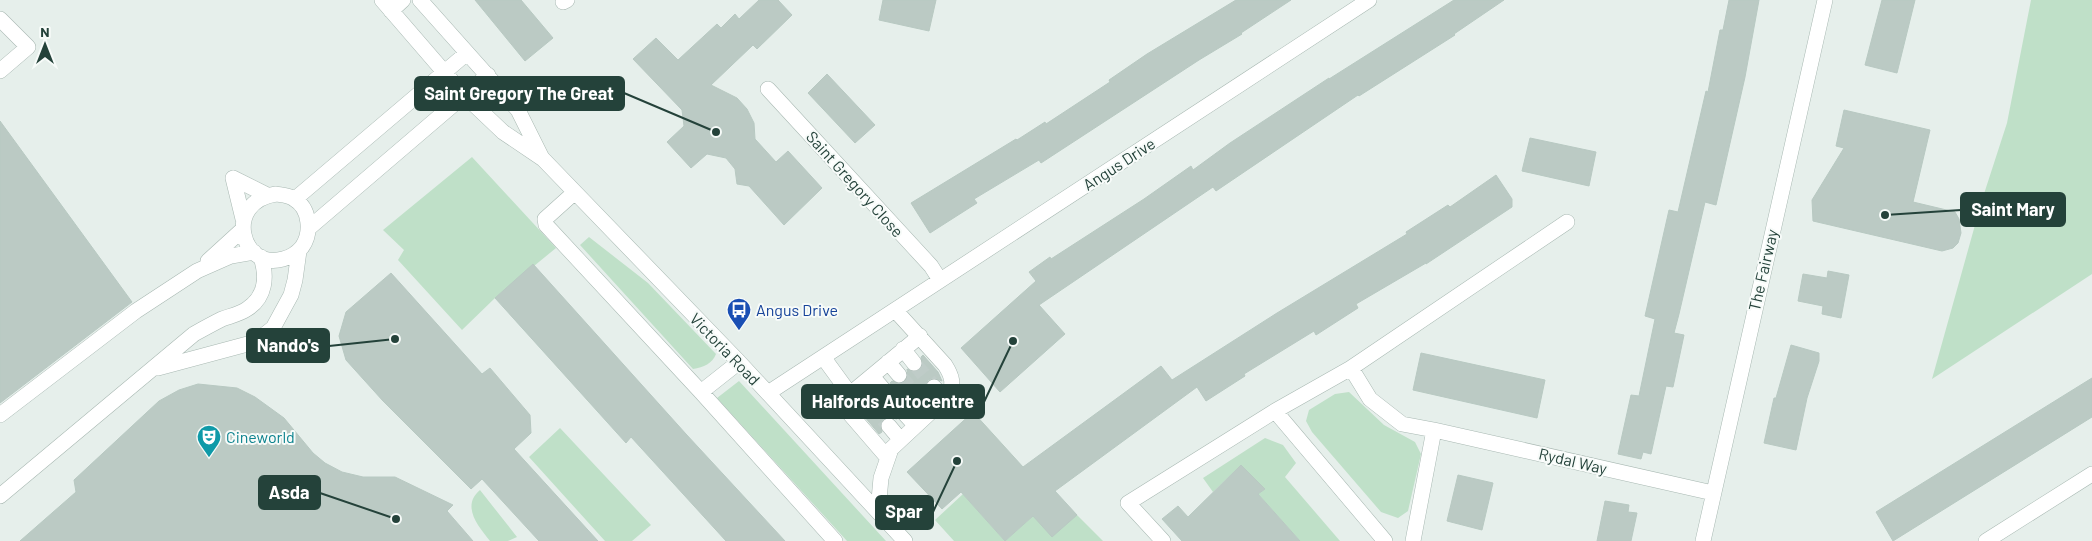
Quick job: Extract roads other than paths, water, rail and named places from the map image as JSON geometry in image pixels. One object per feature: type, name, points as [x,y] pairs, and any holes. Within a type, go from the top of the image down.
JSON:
[{"type":"street","points":[[387,5],[403,0]]},
{"type":"street","name":"Victoria Road","points":[[420,0],[518,110],[543,159]]},
{"type":"street","name":"Angus Drive","points":[[768,393],[1369,0]]},
{"type":"street","name":"The Fairway","points":[[1703,541],[1825,0]]},
{"type":"street","name":"Victoria Road","points":[[387,5],[464,95],[503,132],[543,159],[739,362],[905,541]]},
{"type":"street","points":[[0,20],[28,47],[0,71]]},
{"type":"street","points":[[295,199],[467,53]]},
{"type":"street","points":[[309,228],[488,75]]},
{"type":"street","name":"Saint Gregory Close","points":[[768,89],[930,266],[940,280]]},
{"type":"street","points":[[0,496],[194,334],[222,319],[248,309],[259,297],[265,283],[265,271],[257,255],[244,238],[243,224],[233,178],[267,195]]},
{"type":"street","points":[[575,192],[545,219],[546,225],[702,392],[835,541]]},
{"type":"street","points":[[151,370],[255,342],[273,328],[290,295],[295,280],[299,251],[307,236],[309,228],[304,211],[295,199],[276,194],[267,195],[252,204],[243,224],[197,271]]},
{"type":"street","points":[[1162,541],[1128,503],[1275,411],[1351,368],[1567,222]]},
{"type":"street","points":[[0,414],[136,311],[197,271],[231,256],[257,255],[271,260],[281,260],[299,251]]},
{"type":"street","points":[[878,511],[881,478],[891,449],[914,425],[945,400],[952,386],[952,375],[945,365],[895,310]]},
{"type":"street","points":[[887,457],[843,406],[844,399],[920,336]]},
{"type":"street","points":[[903,350],[914,362]]},
{"type":"street","points":[[823,358],[853,392],[868,402]]},
{"type":"street","points":[[702,392],[739,362]]},
{"type":"street","points":[[888,362],[899,375]]},
{"type":"street","name":"Rydal Way","points":[[1351,368],[1370,399],[1402,424],[1713,493]]},
{"type":"street","points":[[872,376],[883,389]]},
{"type":"street","points":[[934,387],[945,400]]},
{"type":"street","points":[[920,400],[930,412]]},
{"type":"street","points":[[1275,411],[1386,541]]},
{"type":"street","points":[[904,413],[914,425]]},
{"type":"street","points":[[889,426],[900,439]]},
{"type":"street","points":[[1413,541],[1434,430]]},
{"type":"street","points":[[1986,541],[2092,474]]},
{"type":"tunnel","points":[[914,363],[934,387]]},
{"type":"tunnel","points":[[899,375],[920,400]]},
{"type":"tunnel","points":[[883,389],[904,413]]},
{"type":"tunnel","points":[[868,402],[889,426]]},
{"type":"place","name":"Saint Gregory The Great","points":[[716,132]]},
{"type":"place","name":"Saint Mary","points":[[1885,215]]},
{"type":"place","name":"Angus Drive","points":[[739,331]]},
{"type":"place","name":"Nando's","points":[[395,339]]},
{"type":"place","name":"Halfords Autocentre","points":[[1013,341]]},
{"type":"place","name":"Cineworld","points":[[209,458]]},
{"type":"place","name":"Spar","points":[[957,461]]},
{"type":"place","name":"Asda","points":[[396,519]]}]
